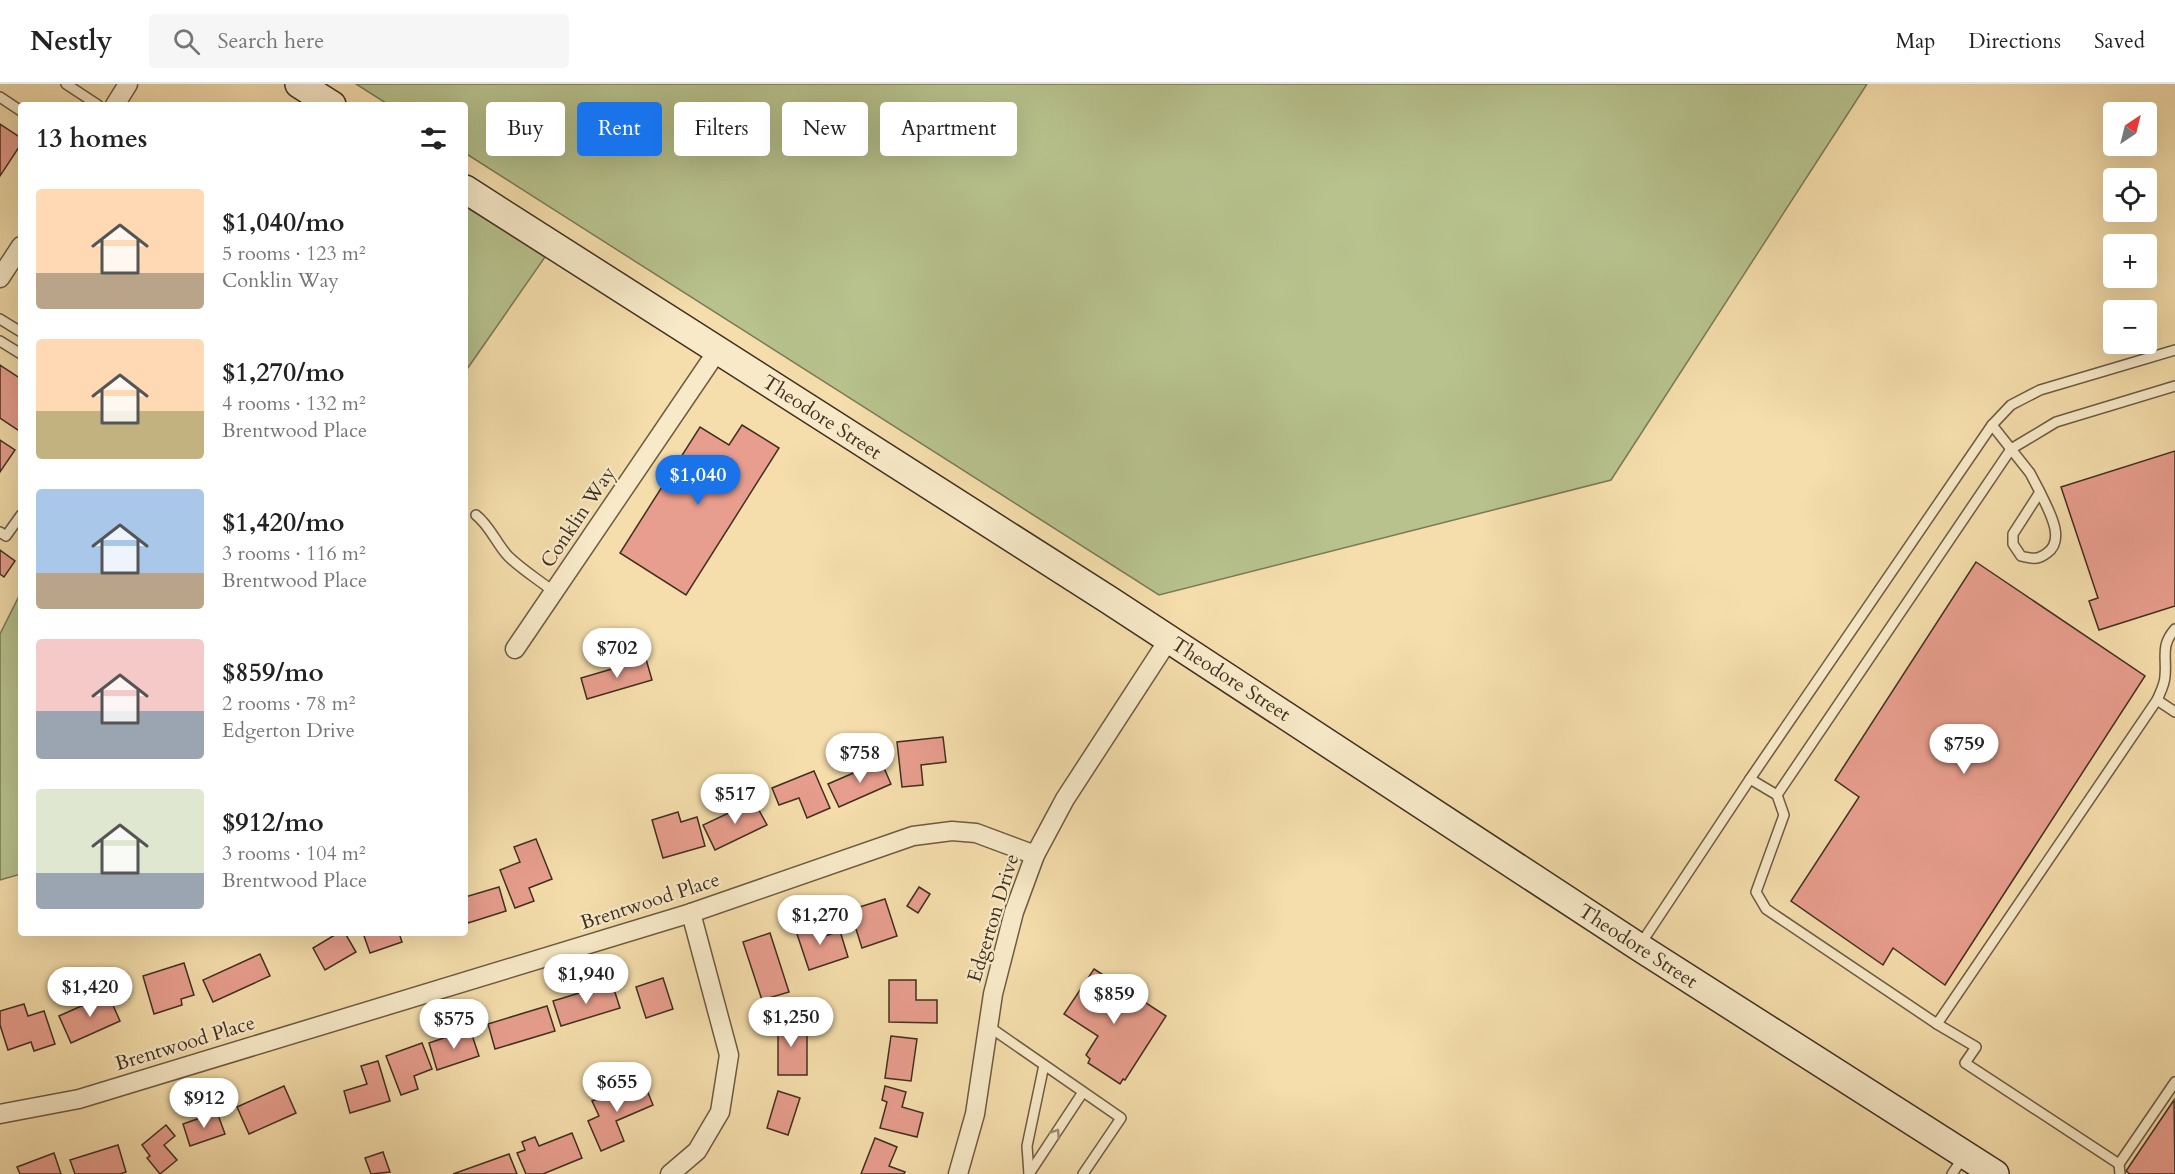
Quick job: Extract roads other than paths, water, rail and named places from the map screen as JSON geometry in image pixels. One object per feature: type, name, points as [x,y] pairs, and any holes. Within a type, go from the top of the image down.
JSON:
[{"type":"street","points":[[116,102],[128,84]]},
{"type":"street","points":[[299,84],[327,102]]},
{"type":"street","name":"Theodore Street","points":[[468,191],[1169,639],[1639,947],[1958,1165],[1995,1174]]},
{"type":"street","points":[[0,278],[18,251]]},
{"type":"street","name":"Conklin Way","points":[[515,649],[718,350]]},
{"type":"street","name":"Edgerton Drive","points":[[958,1174],[975,1114],[993,994],[1011,922],[1035,855],[1065,799],[1169,639]]},
{"type":"street","name":"Brentwood Place","points":[[0,1114],[79,1099],[691,913],[913,836],[952,831],[976,833],[1035,855]]},
{"type":"street","points":[[670,1174],[697,1151],[720,1112],[729,1055],[691,913]]},
{"type":"lane","points":[[66,84],[93,102]]},
{"type":"lane","points":[[0,97],[18,109]]},
{"type":"lane","points":[[0,319],[18,330]]},
{"type":"lane","points":[[0,341],[18,352]]},
{"type":"lane","points":[[1639,947],[1750,779],[1992,425],[2011,405],[2040,390],[2175,350]]},
{"type":"lane","points":[[1777,795],[2011,449],[2056,422],[2175,386]]},
{"type":"lane","points":[[1992,425],[2030,472],[2040,492],[2055,528],[2056,540],[2052,550],[2033,560],[2021,556],[2013,543],[2013,534],[2040,492]]},
{"type":"lane","points":[[476,515],[486,523],[493,539],[510,557],[554,592]]},
{"type":"lane","points":[[0,532],[6,536],[18,519]]},
{"type":"lane","points":[[1937,1024],[2157,700],[2165,677],[2164,655],[2167,638],[2175,629]]},
{"type":"lane","points":[[2157,700],[2175,712]]},
{"type":"lane","points":[[1750,779],[1777,795],[1784,815],[1756,892],[1766,909],[1937,1024],[1976,1047],[1965,1064],[2120,1169],[2175,1082]]},
{"type":"lane","points":[[988,1026],[1121,1118],[1083,1174]]},
{"type":"lane","points":[[1029,1174],[1027,1146],[1044,1065]]},
{"type":"lane","points":[[1029,1174],[1083,1092]]}]
